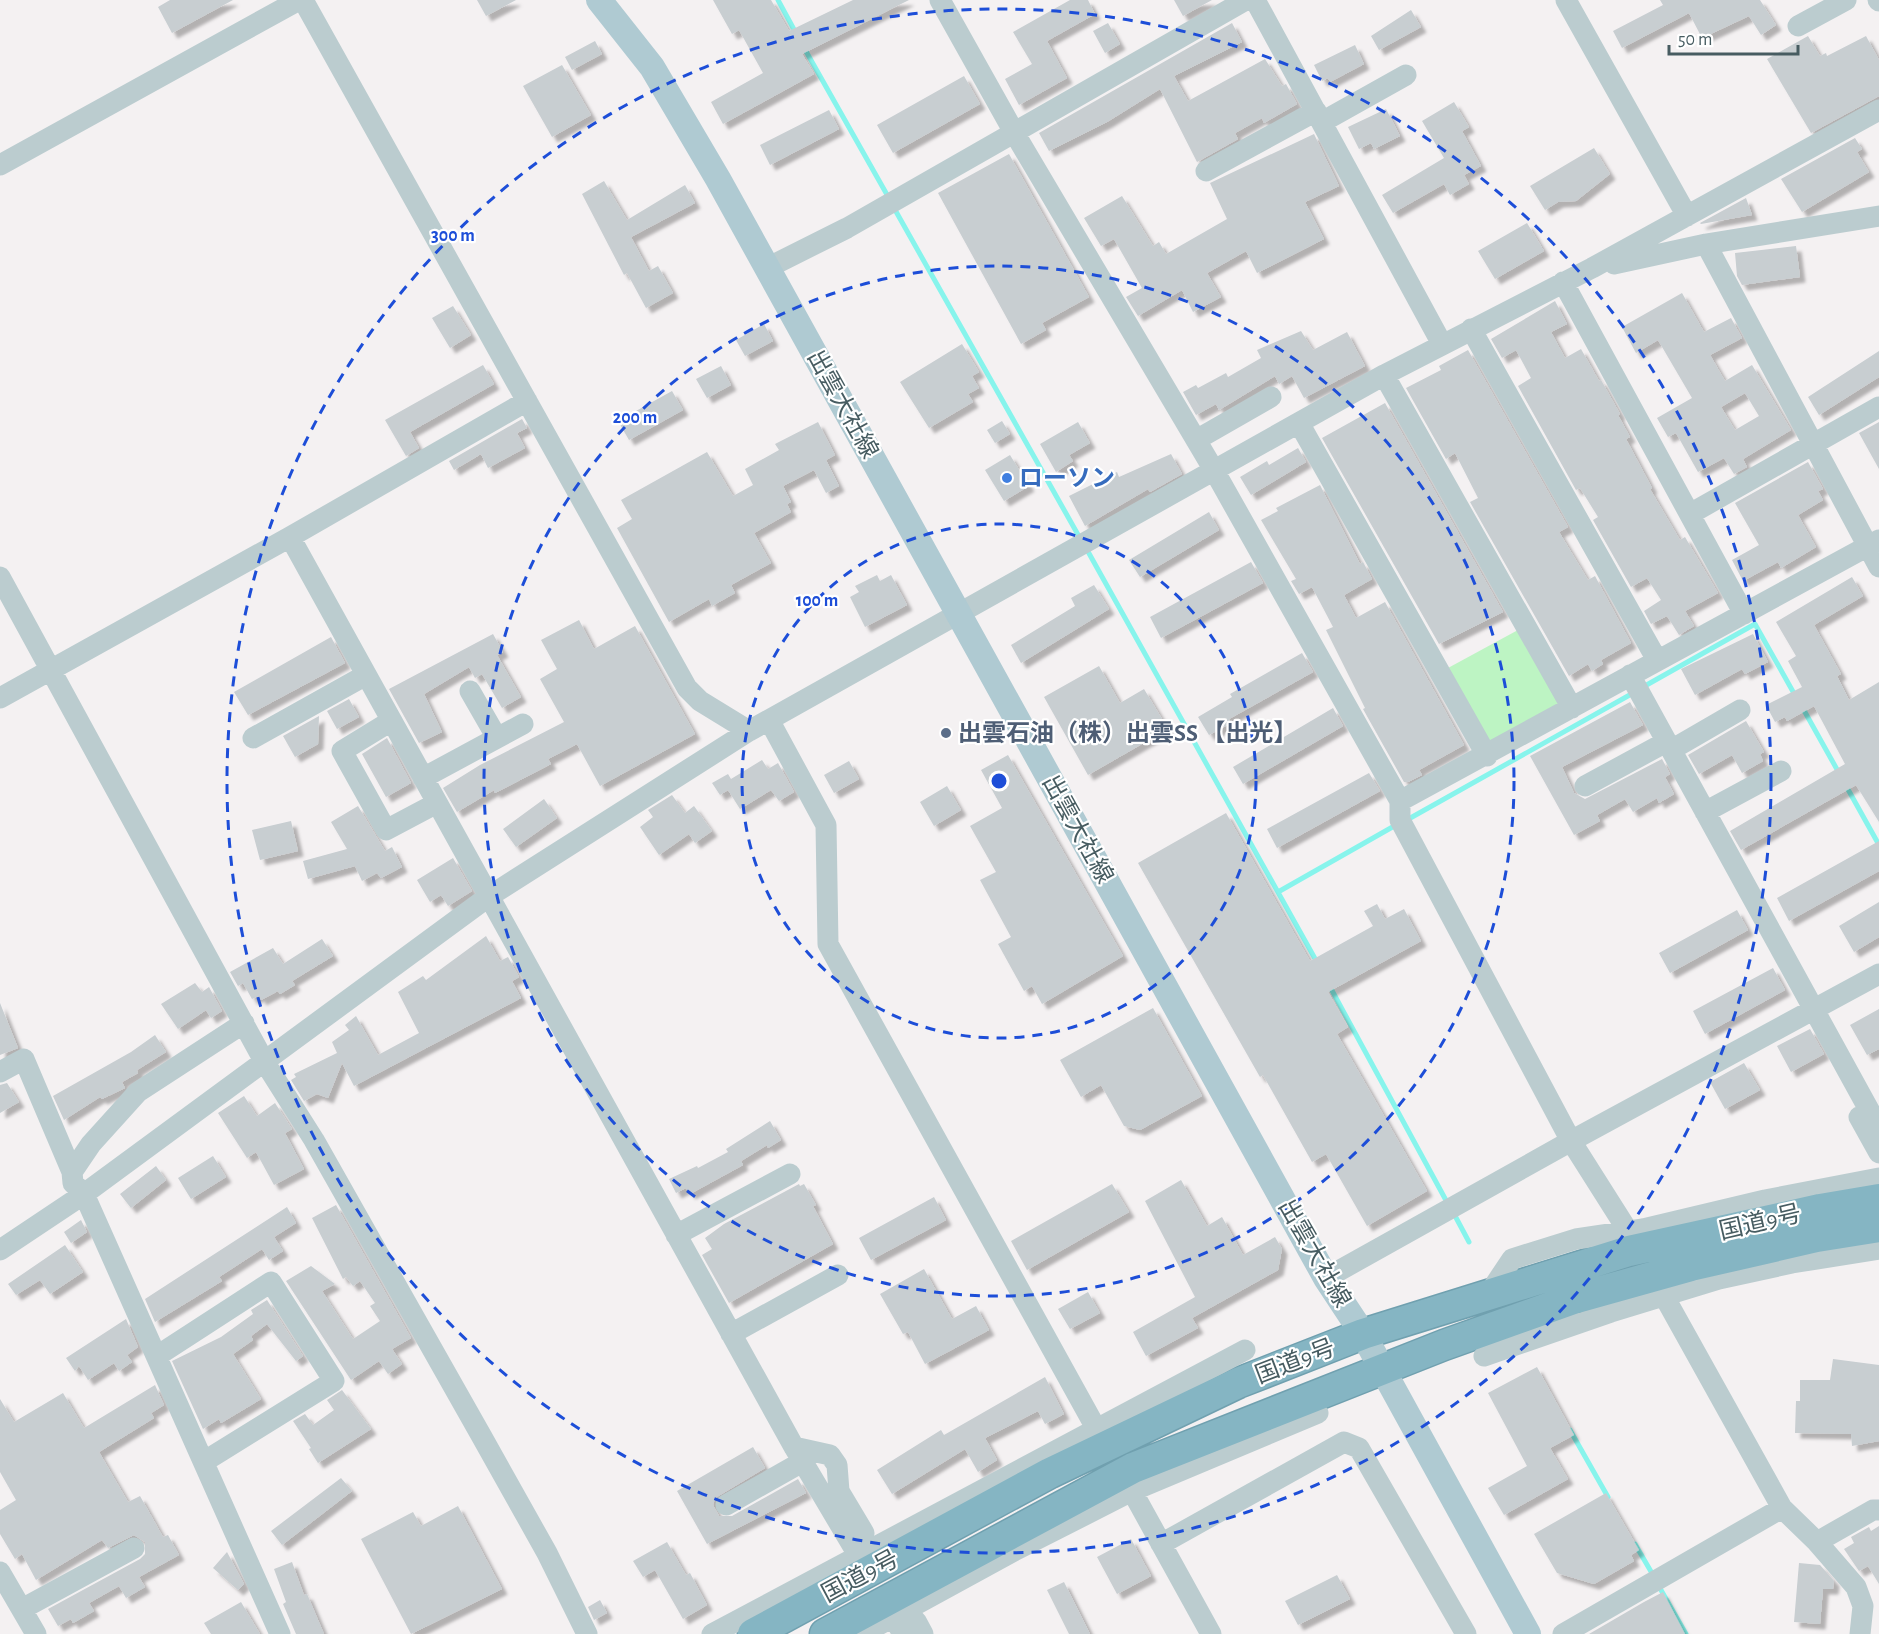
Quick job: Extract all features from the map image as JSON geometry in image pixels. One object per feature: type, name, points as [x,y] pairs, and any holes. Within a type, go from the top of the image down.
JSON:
[{"type":"highway","name":"国道9号","points":[[753,1634],[833,1579],[1238,1383],[1364,1334],[1629,1251],[1879,1199]]},
{"type":"highway","name":"国道9号","points":[[825,1634],[1020,1538],[1133,1468],[1301,1414],[1381,1370],[1573,1299],[1690,1266],[1817,1237],[1879,1227]]},
{"type":"main road","name":"出雲大社線","points":[[599,0],[652,67],[718,179],[1326,1278],[1364,1334],[1381,1370],[1528,1634]]},
{"type":"street","points":[[0,165],[301,0],[687,688],[700,700],[749,731]]},
{"type":"street","points":[[940,0],[1015,134],[1215,471],[1400,801],[1400,820],[1571,1141],[1628,1231]]},
{"type":"street","points":[[767,268],[847,228],[1246,0]]},
{"type":"street","points":[[1255,0],[1442,344]]},
{"type":"street","points":[[1566,0],[1687,216]]},
{"type":"street","points":[[1798,26],[1846,0]]},
{"type":"street","points":[[1206,171],[1406,75]]},
{"type":"street","points":[[0,1250],[84,1194],[488,897],[749,731],[1384,375],[1593,268],[1879,110]]},
{"type":"street","points":[[1593,268],[1706,244],[1879,216]]},
{"type":"street","points":[[1706,244],[1812,444],[1873,543],[1879,567]]},
{"type":"street","points":[[1563,282],[1744,614]]},
{"type":"street","points":[[1471,329],[1657,660]]},
{"type":"street","points":[[1384,375],[1572,708]]},
{"type":"street","points":[[1196,440],[1270,398]]},
{"type":"street","points":[[0,698],[290,537],[527,401]]},
{"type":"street","points":[[1690,514],[1879,407]]},
{"type":"street","points":[[1299,423],[1486,756]]},
{"type":"street","points":[[290,537],[731,1334],[858,1555]]},
{"type":"street","points":[[1400,801],[1873,543]]},
{"type":"street","points":[[0,577],[264,1061],[314,1140],[547,1553],[587,1634]]},
{"type":"street","points":[[254,738],[366,675]]},
{"type":"street","points":[[1630,675],[1879,1128]]},
{"type":"street","points":[[470,691],[497,738]]},
{"type":"street","points":[[1585,786],[1740,710]]},
{"type":"street","points":[[769,720],[826,825],[828,944],[1097,1430]]},
{"type":"street","points":[[391,721],[342,752],[386,830],[437,803]]},
{"type":"street","points":[[423,778],[524,724]]},
{"type":"street","points":[[1705,813],[1781,771]]},
{"type":"street","points":[[1326,1278],[1571,1141],[1879,974]]},
{"type":"street","points":[[72,1172],[92,1144],[138,1092],[244,1023]]},
{"type":"street","points":[[0,1072],[24,1059],[72,1172],[73,1183],[84,1194],[205,1461],[280,1634]]},
{"type":"street","points":[[1847,1071],[1843,1089],[1879,1153]]},
{"type":"street","points":[[676,1235],[790,1174]]},
{"type":"street","points":[[1488,1295],[1512,1259],[1576,1239],[1628,1231],[1765,1200],[1879,1178]]},
{"type":"street","points":[[1737,1227],[1765,1200]]},
{"type":"street","points":[[1792,1263],[1817,1237]]},
{"type":"street","points":[[1484,1356],[1611,1312],[1719,1279],[1792,1263],[1879,1249]]},
{"type":"street","points":[[731,1334],[838,1275]]},
{"type":"street","points":[[157,1356],[271,1282],[333,1381],[205,1461]]},
{"type":"street","points":[[1664,1296],[1782,1508],[1818,1542],[1856,1587],[1863,1606],[1860,1634]]},
{"type":"street","points":[[1573,1299],[1611,1312]]},
{"type":"street","points":[[712,1634],[833,1579],[858,1555],[1245,1350]]},
{"type":"street","points":[[1146,1403],[1184,1409]]},
{"type":"street","points":[[862,1634],[909,1627],[1020,1538],[1132,1491],[1301,1414]]},
{"type":"street","points":[[1161,1544],[1344,1442],[1359,1448],[1466,1634]]},
{"type":"street","points":[[726,1505],[798,1454],[830,1455],[837,1465],[839,1491],[864,1533]]},
{"type":"street","points":[[1132,1491],[1211,1634]]},
{"type":"street","points":[[1563,1634],[1782,1508]]},
{"type":"street","points":[[1818,1542],[1873,1510],[1879,1510]]},
{"type":"street","points":[[22,1609],[134,1548]]},
{"type":"street","points":[[0,1572],[36,1634]]},
{"type":"green space","points":[[1518,630],[1560,705],[1496,743],[1485,738],[1448,668]]},
{"type":"building","points":[[170,0],[233,0],[172,33],[158,7]]},
{"type":"building","points":[[477,0],[516,0],[486,16]]},
{"type":"building","points":[[713,0],[771,0],[789,31],[853,0],[909,0],[802,54],[814,74],[723,124],[711,102],[763,73],[739,30],[732,34]]},
{"type":"building","points":[[1070,0],[1088,0],[1095,14],[1047,41],[1067,78],[1019,105],[1005,79],[1032,64],[1013,32]]},
{"type":"building","points":[[1174,0],[1212,0],[1183,16]]},
{"type":"building","points":[[1660,0],[1760,0],[1776,25],[1761,35],[1749,16],[1702,38],[1689,13],[1622,48],[1613,31],[1663,5]]},
{"type":"building","points":[[1411,10],[1421,27],[1379,50],[1371,36]]},
{"type":"building","points":[[1108,23],[1120,44],[1105,53],[1093,31]]},
{"type":"building","points":[[1232,23],[1242,42],[1174,76],[1188,101],[1265,59],[1282,86],[1286,84],[1297,104],[1264,123],[1262,118],[1235,133],[1238,139],[1197,162],[1160,89],[1107,122],[1049,151],[1039,133]]},
{"type":"building","points":[[1808,36],[1820,56],[1826,53],[1827,56],[1866,36],[1879,60],[1879,96],[1811,133],[1767,59]]},
{"type":"building","points":[[595,41],[602,54],[572,70],[565,57]]},
{"type":"building","points":[[1355,45],[1364,64],[1330,82],[1328,78],[1322,81],[1314,65]]},
{"type":"building","points":[[562,65],[591,115],[552,137],[523,86]]},
{"type":"building","points":[[964,76],[980,104],[893,153],[877,125]]},
{"type":"building","points":[[1454,102],[1469,127],[1462,131],[1481,166],[1464,175],[1469,184],[1450,195],[1444,184],[1393,213],[1382,195],[1444,158],[1422,121]]},
{"type":"building","points":[[1386,109],[1400,136],[1374,149],[1371,143],[1359,149],[1348,127]]},
{"type":"building","points":[[829,110],[839,129],[770,165],[760,145]]},
{"type":"building","points":[[1314,134],[1339,186],[1305,202],[1324,239],[1257,273],[1246,251],[1207,273],[1221,297],[1193,312],[1182,290],[1138,316],[1126,297],[1142,288],[1114,239],[1101,246],[1084,218],[1122,196],[1153,246],[1159,242],[1166,254],[1227,219],[1210,183]]},
{"type":"building","points":[[1855,138],[1862,149],[1857,152],[1869,172],[1802,212],[1781,179]]},
{"type":"building","points":[[1594,148],[1610,174],[1576,201],[1558,202],[1545,210],[1530,186]]},
{"type":"building","points":[[1009,154],[1089,297],[1042,323],[1046,330],[1021,344],[938,193]]},
{"type":"building","points":[[604,181],[627,220],[685,185],[695,203],[631,237],[649,271],[658,266],[673,293],[646,308],[627,273],[624,275],[582,194]]},
{"type":"building","points":[[1746,198],[1752,215],[1700,223]]},
{"type":"building","points":[[1527,223],[1544,251],[1495,279],[1478,251]]},
{"type":"building","points":[[1796,246],[1800,277],[1742,285],[1737,276],[1735,253]]},
{"type":"building","points":[[1682,293],[1704,332],[1731,318],[1742,338],[1710,355],[1725,381],[1752,365],[1791,430],[1743,459],[1747,467],[1734,474],[1724,458],[1698,472],[1676,433],[1668,437],[1657,418],[1692,398],[1658,340],[1636,353],[1622,327]],"holes":[[[1745,393],[1759,416],[1735,430],[1721,407]]]},
{"type":"building","points":[[1555,301],[1567,324],[1551,332],[1565,358],[1581,349],[1620,414],[1618,415],[1630,437],[1626,439],[1652,488],[1650,489],[1680,540],[1685,537],[1718,593],[1685,611],[1694,626],[1679,635],[1667,616],[1651,624],[1644,611],[1661,600],[1647,578],[1631,587],[1593,520],[1598,517],[1580,488],[1576,490],[1518,386],[1531,378],[1516,350],[1502,358],[1491,339]]},
{"type":"building","points":[[453,306],[471,335],[450,348],[432,318]]},
{"type":"building","points":[[764,324],[773,341],[745,356],[736,340]]},
{"type":"building","points":[[1301,331],[1313,350],[1347,332],[1365,366],[1304,398],[1292,376],[1279,384],[1275,376],[1219,410],[1216,404],[1196,415],[1183,392],[1196,385],[1198,388],[1226,373],[1228,377],[1261,358],[1257,350]]},
{"type":"building","points":[[962,344],[979,372],[972,376],[979,388],[968,394],[973,402],[929,428],[900,382]]},
{"type":"building","points":[[1468,350],[1568,527],[1559,532],[1588,580],[1595,576],[1631,643],[1601,660],[1603,664],[1592,671],[1588,664],[1569,676],[1470,502],[1478,498],[1455,453],[1446,459],[1406,388],[1441,370],[1439,366]]},
{"type":"building","points":[[1879,351],[1879,377],[1819,415],[1808,397]]},
{"type":"building","points":[[483,365],[494,384],[410,432],[419,448],[406,456],[385,420]]},
{"type":"building","points":[[721,366],[731,385],[707,398],[696,379]]},
{"type":"building","points":[[672,391],[683,410],[629,440],[618,421]]},
{"type":"building","points":[[1385,403],[1503,612],[1439,644],[1322,438]]},
{"type":"building","points":[[522,419],[527,428],[517,433],[525,448],[488,468],[481,454],[454,470],[449,461]]},
{"type":"building","points":[[1002,421],[1010,434],[995,443],[987,430]]},
{"type":"building","points":[[818,422],[835,455],[826,460],[839,486],[826,493],[814,470],[783,486],[791,502],[787,504],[791,512],[754,533],[771,563],[731,585],[735,593],[712,606],[709,599],[669,622],[617,528],[632,519],[621,500],[707,452],[733,496],[753,485],[745,469],[779,450],[775,444]]},
{"type":"building","points":[[1078,422],[1090,443],[1069,455],[1073,461],[1056,472],[1040,444]]},
{"type":"building","points":[[1879,422],[1879,469],[1859,433]]},
{"type":"building","points":[[1298,448],[1306,462],[1251,495],[1240,477],[1267,461],[1269,465]]},
{"type":"building","points":[[1171,454],[1182,474],[1150,492],[1148,489],[1085,526],[1069,496],[1117,472],[1119,477]]},
{"type":"building","name":"ローソン","points":[[1010,455],[1029,486],[1004,501],[985,470]]},
{"type":"building","points":[[1808,462],[1823,489],[1818,491],[1823,500],[1798,515],[1816,547],[1781,568],[1778,562],[1743,581],[1732,560],[1759,545],[1735,503]]},
{"type":"building","points":[[1320,485],[1360,564],[1363,562],[1372,579],[1344,595],[1356,618],[1385,602],[1464,745],[1419,770],[1422,775],[1408,782],[1404,782],[1363,709],[1365,708],[1326,630],[1333,627],[1312,587],[1299,594],[1291,581],[1296,579],[1261,520],[1278,511],[1276,508]]},
{"type":"building","points":[[1209,512],[1219,530],[1140,577],[1129,560]]},
{"type":"building","points":[[1251,562],[1263,583],[1161,638],[1150,617]]},
{"type":"building","points":[[877,575],[880,581],[891,575],[907,605],[865,627],[850,597],[859,592],[855,586]]},
{"type":"building","points":[[1852,577],[1863,596],[1814,625],[1841,674],[1837,676],[1849,700],[1879,682],[1879,822],[1856,785],[1741,850],[1730,831],[1845,764],[1814,706],[1787,721],[1785,717],[1775,722],[1766,705],[1802,687],[1788,661],[1796,656],[1776,622]]},
{"type":"building","points":[[1094,585],[1109,609],[1021,663],[1011,645],[1075,606],[1071,598]]},
{"type":"building","points":[[579,620],[594,649],[635,626],[695,734],[600,786],[577,744],[548,759],[551,764],[495,793],[494,790],[457,812],[443,788],[480,765],[564,722],[540,679],[557,669],[541,640]]},
{"type":"building","points":[[493,634],[503,652],[497,655],[521,697],[502,708],[482,674],[475,678],[469,667],[424,694],[442,732],[419,743],[389,689]]},
{"type":"building","points":[[1753,634],[1768,662],[1745,674],[1742,669],[1695,695],[1681,669]]},
{"type":"building","points":[[331,637],[345,663],[248,715],[234,692]]},
{"type":"building","points":[[1302,653],[1313,672],[1229,719],[1231,723],[1209,735],[1198,717],[1232,697],[1230,694]]},
{"type":"building","points":[[1099,666],[1120,703],[1144,689],[1168,729],[1088,775],[1044,697]]},
{"type":"building","points":[[349,699],[359,717],[337,729],[327,711]]},
{"type":"building","points":[[1630,702],[1643,725],[1562,767],[1574,793],[1585,799],[1662,759],[1670,774],[1665,777],[1674,794],[1659,803],[1657,798],[1633,812],[1625,799],[1597,815],[1600,821],[1574,835],[1530,756]]},
{"type":"building","points":[[1333,708],[1343,726],[1243,784],[1233,767]]},
{"type":"building","points":[[319,716],[318,744],[295,757],[283,736]]},
{"type":"building","points":[[1746,721],[1764,752],[1760,754],[1763,761],[1742,773],[1732,755],[1699,774],[1688,755]]},
{"type":"building","points":[[387,738],[411,783],[386,797],[362,754]]},
{"type":"building","points":[[1008,755],[1123,956],[1042,1004],[1032,986],[1024,991],[998,944],[1011,937],[980,880],[996,872],[970,826],[1002,808],[981,770]]},
{"type":"building","points":[[762,760],[768,769],[778,763],[794,792],[779,801],[771,790],[740,809],[728,790],[720,795],[712,783],[728,774],[731,779]]},
{"type":"building","points":[[849,761],[859,779],[834,793],[824,775]]},
{"type":"building","points":[[1369,773],[1380,791],[1277,848],[1267,829]]},
{"type":"building","points":[[947,786],[961,810],[934,826],[920,802]]},
{"type":"building","points":[[672,795],[685,813],[694,806],[712,831],[695,843],[689,834],[659,855],[640,827],[653,817],[648,810]]},
{"type":"building","points":[[544,799],[557,818],[516,847],[503,829]]},
{"type":"building","points":[[358,806],[385,851],[392,847],[402,867],[381,878],[377,873],[362,881],[355,866],[308,879],[303,861],[347,849],[331,822]]},
{"type":"building","points":[[1226,813],[1310,961],[1373,926],[1364,911],[1377,904],[1385,919],[1404,909],[1421,941],[1328,992],[1348,1027],[1337,1034],[1427,1191],[1367,1226],[1326,1154],[1312,1162],[1263,1075],[1260,1077],[1138,863]]},
{"type":"building","points":[[291,821],[298,851],[260,860],[252,830]]},
{"type":"building","points":[[1879,841],[1879,871],[1789,921],[1777,898]]},
{"type":"building","points":[[453,858],[472,891],[448,906],[441,895],[430,902],[417,880]]},
{"type":"building","points":[[1879,902],[1879,937],[1854,952],[1839,926]]},
{"type":"building","points":[[1737,910],[1748,930],[1670,973],[1659,953]]},
{"type":"building","points":[[486,936],[500,961],[508,957],[519,977],[512,981],[521,998],[354,1086],[342,1063],[328,1098],[317,1094],[304,1101],[291,1080],[296,1077],[294,1074],[337,1053],[332,1042],[349,1030],[345,1025],[356,1016],[378,1055],[419,1033],[398,992],[423,976],[426,980]]},
{"type":"building","points":[[322,939],[333,956],[292,981],[295,985],[280,994],[278,991],[261,1000],[259,996],[252,999],[243,983],[238,986],[230,972],[273,948],[283,964]]},
{"type":"building","points":[[1773,968],[1785,990],[1705,1034],[1693,1011]]},
{"type":"building","points":[[195,983],[202,992],[209,987],[222,1011],[211,1018],[206,1010],[178,1029],[161,1004]]},
{"type":"building","points":[[0,1003],[18,1048],[0,1055]]},
{"type":"building","points":[[1153,1008],[1202,1096],[1140,1130],[1124,1126],[1101,1085],[1081,1097],[1060,1060]]},
{"type":"building","points":[[1879,1009],[1879,1049],[1867,1055],[1850,1025]]},
{"type":"building","points":[[1810,1029],[1824,1054],[1791,1072],[1777,1046]]},
{"type":"building","points":[[155,1035],[166,1052],[122,1082],[125,1088],[102,1099],[100,1097],[64,1120],[53,1096],[131,1052]]},
{"type":"building","points":[[1744,1063],[1760,1090],[1725,1109],[1710,1082]]},
{"type":"building","points":[[7,1083],[19,1102],[0,1113],[0,1085]]},
{"type":"building","points":[[244,1096],[257,1116],[275,1103],[292,1129],[285,1133],[304,1169],[274,1185],[256,1152],[247,1158],[218,1113]]},
{"type":"building","points":[[770,1121],[781,1140],[768,1148],[767,1145],[741,1161],[743,1165],[690,1194],[686,1188],[676,1193],[669,1179],[697,1166],[698,1168],[728,1152],[726,1149]]},
{"type":"building","points":[[213,1156],[226,1177],[191,1199],[178,1178]]},
{"type":"building","points":[[156,1166],[166,1180],[131,1208],[120,1194]]},
{"type":"building","points":[[1181,1180],[1207,1226],[1222,1217],[1243,1255],[1275,1237],[1282,1249],[1278,1270],[1192,1318],[1198,1328],[1146,1356],[1133,1332],[1195,1297],[1145,1201]]},
{"type":"building","points":[[799,1184],[800,1186],[804,1184],[816,1205],[813,1206],[833,1244],[729,1303],[702,1255],[712,1249],[705,1238],[724,1224]]},
{"type":"building","points":[[1112,1184],[1129,1212],[1027,1270],[1011,1241]]},
{"type":"building","points":[[934,1197],[946,1220],[871,1260],[859,1238]]},
{"type":"building","points":[[336,1205],[411,1338],[392,1349],[402,1364],[388,1374],[379,1361],[351,1380],[286,1281],[311,1266],[335,1284],[322,1291],[353,1339],[380,1321],[370,1306],[375,1303],[360,1281],[353,1286],[346,1277],[343,1279],[312,1218]]},
{"type":"building","points":[[287,1207],[296,1223],[274,1237],[283,1251],[269,1260],[262,1249],[219,1277],[222,1281],[155,1322],[145,1299]]},
{"type":"building","points":[[81,1220],[87,1232],[71,1243],[64,1232]]},
{"type":"building","points":[[65,1245],[83,1272],[50,1294],[40,1280],[16,1295],[8,1284]]},
{"type":"building","points":[[924,1269],[952,1319],[976,1306],[989,1330],[925,1364],[908,1332],[903,1334],[880,1294]]},
{"type":"building","points":[[1088,1292],[1100,1313],[1070,1329],[1058,1309]]},
{"type":"building","points":[[267,1300],[303,1356],[296,1361],[267,1324],[251,1336],[253,1340],[233,1354],[261,1399],[221,1423],[219,1419],[203,1429],[172,1361],[221,1337],[253,1314],[251,1310]]},
{"type":"building","points":[[126,1319],[138,1347],[127,1355],[132,1362],[119,1371],[114,1363],[88,1380],[79,1366],[75,1371],[66,1358]]},
{"type":"building","points":[[1833,1359],[1879,1365],[1879,1441],[1852,1446],[1851,1434],[1795,1433],[1796,1401],[1800,1401],[1800,1380],[1830,1380]]},
{"type":"building","points":[[1537,1367],[1574,1435],[1550,1448],[1568,1479],[1504,1515],[1488,1488],[1527,1466],[1488,1393]]},
{"type":"building","points":[[1045,1377],[1064,1414],[1045,1424],[1038,1411],[985,1438],[997,1460],[978,1472],[965,1449],[892,1494],[877,1470],[941,1430],[944,1435]]},
{"type":"building","points":[[155,1385],[164,1405],[151,1413],[154,1418],[99,1452],[128,1502],[140,1496],[163,1537],[168,1535],[179,1555],[139,1577],[145,1587],[126,1598],[119,1586],[89,1603],[94,1611],[73,1623],[71,1619],[58,1626],[48,1609],[140,1559],[145,1554],[145,1542],[134,1535],[108,1548],[102,1540],[36,1580],[22,1554],[15,1559],[0,1534],[0,1510],[16,1500],[0,1472],[0,1399],[14,1422],[63,1393],[84,1428]]},
{"type":"building","points":[[342,1390],[371,1429],[318,1463],[293,1421],[305,1414],[313,1425],[334,1410],[327,1400]]},
{"type":"building","points":[[753,1447],[765,1468],[715,1498],[713,1505],[719,1516],[732,1516],[798,1479],[806,1493],[707,1544],[677,1491]]},
{"type":"building","points":[[341,1478],[352,1491],[282,1545],[271,1531]]},
{"type":"building","points":[[1606,1493],[1639,1550],[1631,1555],[1634,1561],[1594,1584],[1557,1573],[1534,1534]]},
{"type":"building","points":[[458,1506],[502,1589],[411,1634],[361,1539],[413,1512],[421,1526]]},
{"type":"building","points":[[1879,1526],[1879,1584],[1868,1566],[1859,1571],[1844,1549],[1854,1543],[1851,1537],[1869,1527],[1871,1531]]},
{"type":"building","points":[[1131,1539],[1151,1576],[1117,1594],[1097,1557]]},
{"type":"building","points":[[667,1542],[686,1575],[690,1573],[707,1605],[683,1619],[655,1570],[643,1577],[633,1561]]},
{"type":"building","points":[[227,1552],[244,1584],[238,1590],[213,1568]]},
{"type":"building","points":[[292,1562],[304,1595],[307,1594],[324,1634],[296,1634],[283,1604],[286,1602],[274,1569]]},
{"type":"building","points":[[1799,1563],[1820,1565],[1834,1581],[1833,1589],[1823,1589],[1820,1624],[1794,1622]]},
{"type":"building","points":[[1337,1575],[1350,1599],[1298,1625],[1285,1601]]},
{"type":"building","points":[[1064,1582],[1090,1634],[1069,1634],[1047,1590]]},
{"type":"building","points":[[1663,1592],[1685,1634],[1589,1634],[1644,1602]]},
{"type":"building","points":[[600,1600],[607,1613],[594,1620],[588,1607]]},
{"type":"building","points":[[241,1602],[260,1634],[211,1634],[204,1623]]},
{"type":"waterway","points":[[778,0],[797,35]]},
{"type":"waterway","points":[[803,46],[890,200]]},
{"type":"waterway","points":[[894,208],[1081,540]]},
{"type":"waterway","points":[[1086,548],[1318,964]]},
{"type":"waterway","points":[[1643,687],[1755,624],[1796,697]]},
{"type":"waterway","points":[[1405,821],[1635,692]]},
{"type":"waterway","points":[[1801,705],[1839,773]]},
{"type":"waterway","points":[[1845,784],[1879,845]]},
{"type":"waterway","points":[[1278,892],[1396,825]]},
{"type":"waterway","points":[[1329,985],[1448,1204]]},
{"type":"waterway","points":[[1453,1212],[1469,1242]]},
{"type":"waterway","points":[[1570,1430],[1608,1497]]},
{"type":"waterway","points":[[1635,1544],[1653,1575]]},
{"type":"waterway","points":[[1657,1583],[1686,1634]]},
{"type":"place","name":"ローソン","points":[[1007,478]]},
{"type":"place","name":"出雲石油（株）出雲SS 【出光】","points":[[946,733]]}]
